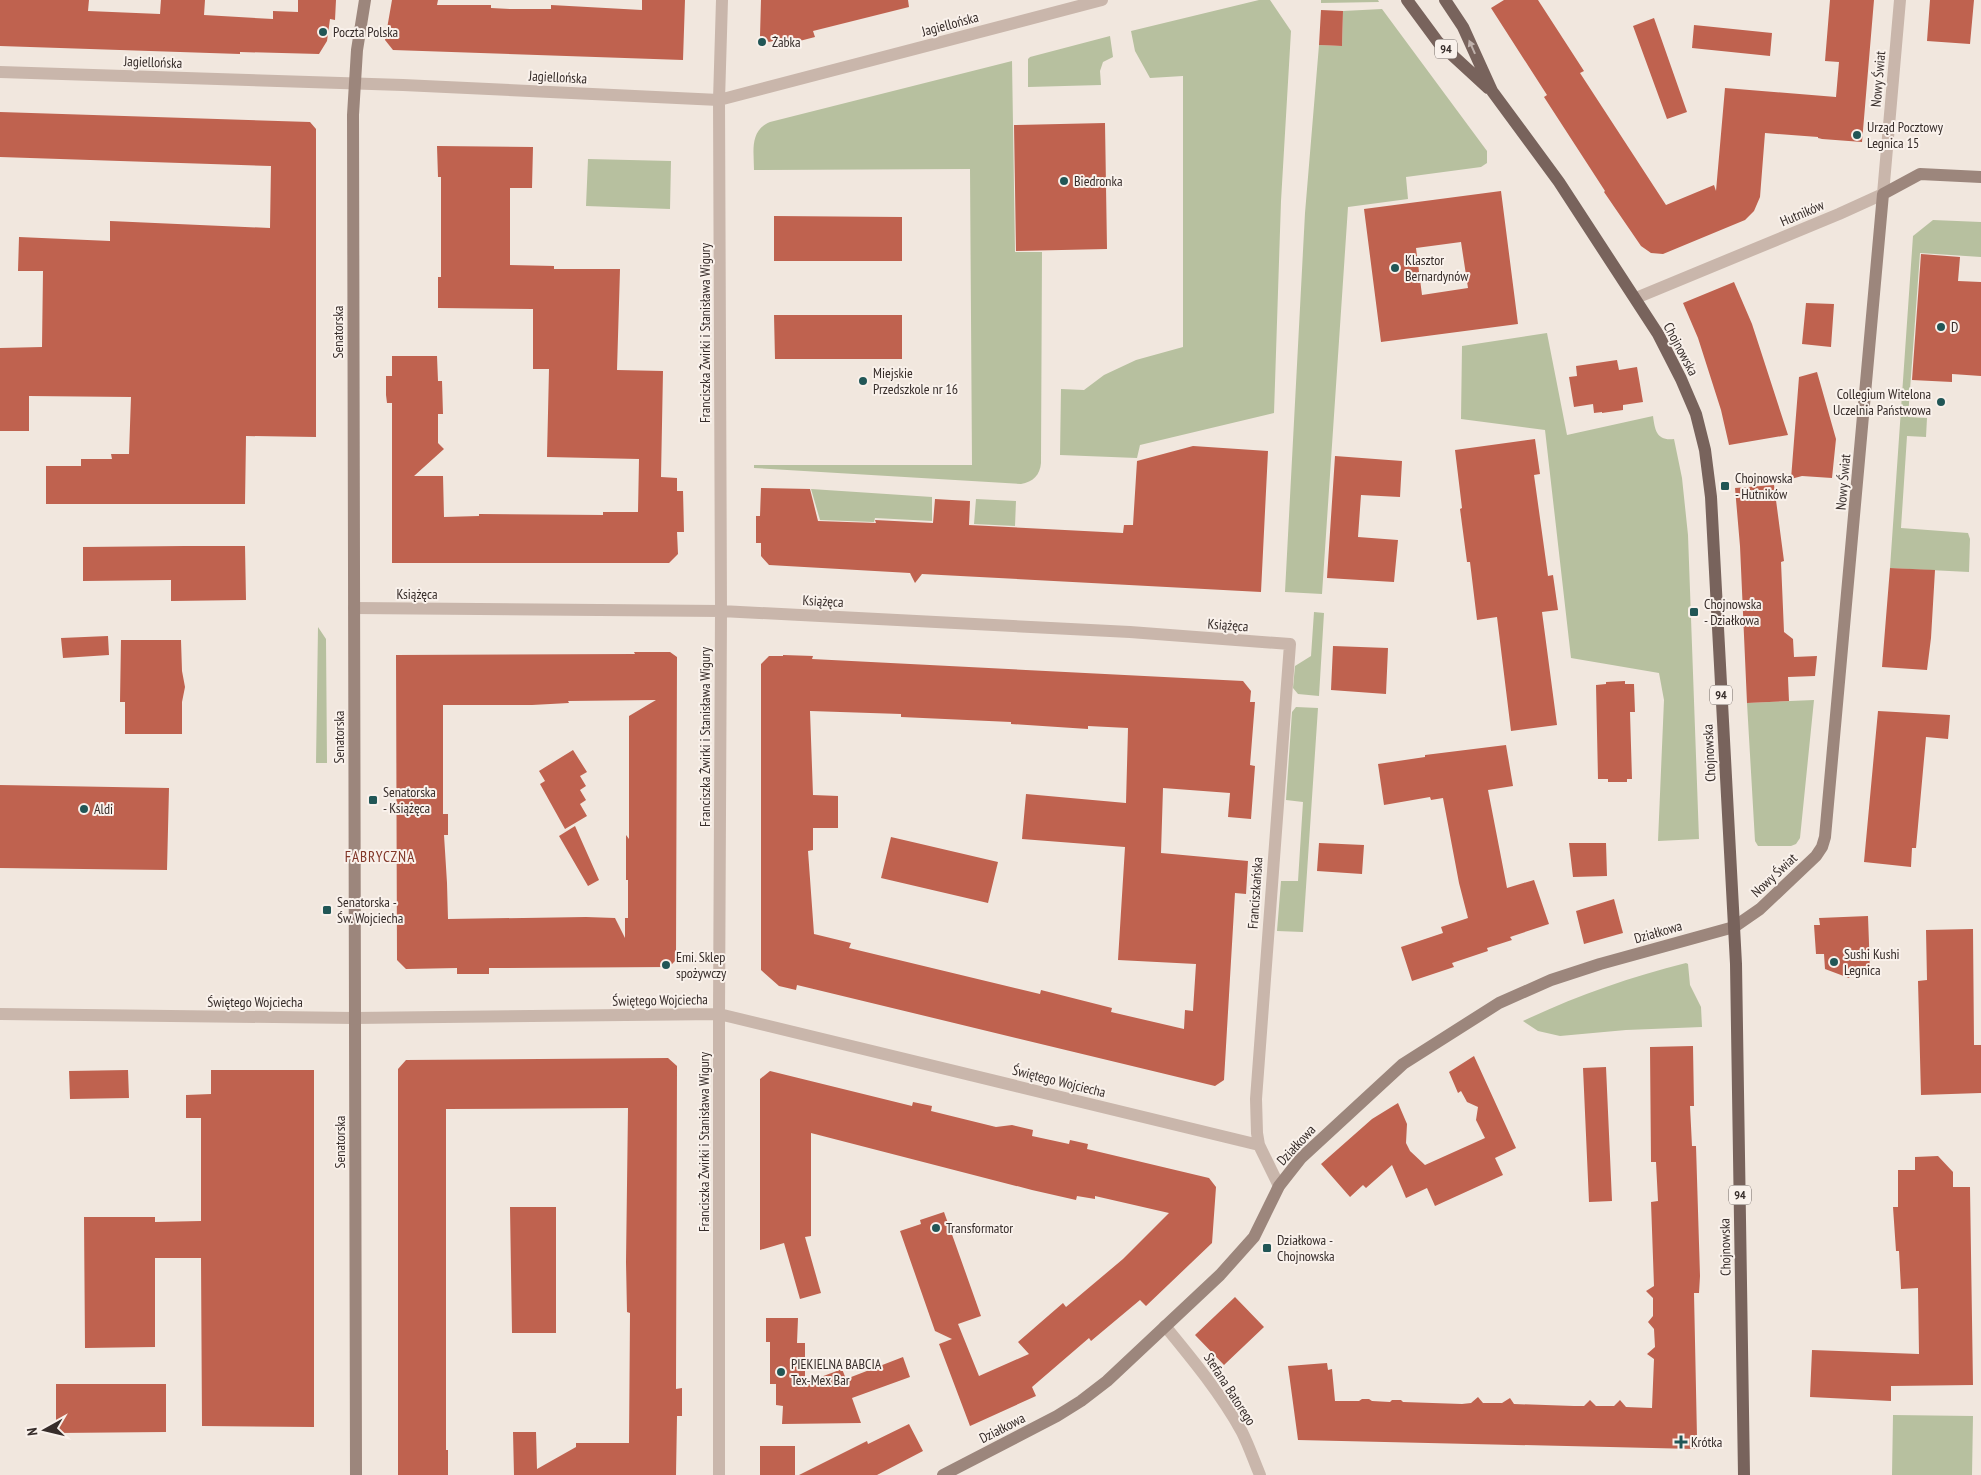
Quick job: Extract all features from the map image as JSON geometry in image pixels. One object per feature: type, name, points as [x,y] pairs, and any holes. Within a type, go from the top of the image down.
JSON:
[{"type":"main road","name":"Chojnowska","points":[[1408,0],[1438,42],[1492,91],[1559,182],[1658,334],[1696,414],[1707,463],[1711,497],[1734,927],[1744,1475]]},
{"type":"main road","name":"Chojnowska","points":[[1445,0],[1463,27],[1492,91]]},
{"type":"street","name":"Senatorska","points":[[356,1475],[354,84],[364,0]]},
{"type":"street","name":"Franciszka Żwirki i Stanisława Wigury","points":[[719,1475],[718,1014],[721,611],[719,100],[722,0]]},
{"type":"street","name":"Jagiellońska","points":[[0,72],[354,84],[719,100],[1102,0]]},
{"type":"street","name":"Nowy Świat","points":[[1734,927],[1760,909],[1784,888],[1812,861],[1825,841],[1900,0]]},
{"type":"street","name":"Hutników","points":[[1636,298],[1840,214],[1920,174],[1981,177]]},
{"type":"street","name":"Książęca","points":[[354,608],[721,611],[1130,632],[1290,644]]},
{"type":"street","name":"Franciszkańska","points":[[1259,1145],[1256,1133],[1256,1099],[1290,644]]},
{"type":"street","name":"Działkowa","points":[[943,1475],[1057,1416],[1107,1381],[1220,1275],[1254,1237],[1279,1186],[1301,1158],[1403,1064],[1499,1003],[1551,980],[1734,927]]},
{"type":"street","name":"Świętego Wojciecha","points":[[0,1014],[354,1018],[718,1014],[1259,1145]]},
{"type":"street","points":[[1259,1145],[1279,1186]]},
{"type":"street","name":"Stefana Batorego","points":[[1165,1326],[1222,1400],[1242,1434],[1260,1475]]},
{"type":"green space","points":[[1259,0],[1270,0],[1291,31],[1281,201],[1274,413],[1140,445],[1137,458],[1060,455],[1061,389],[1084,390],[1104,375],[1136,360],[1183,347],[1183,76],[1150,78],[1135,51],[1131,31]]},
{"type":"green space","points":[[1321,0],[1378,0],[1379,2],[1321,3]]},
{"type":"green space","points":[[1382,9],[1487,151],[1487,163],[1481,167],[1406,177],[1408,199],[1348,207],[1322,594],[1285,592],[1305,213],[1319,45],[1342,46],[1343,11]]},
{"type":"green space","points":[[1110,36],[1113,57],[1103,62],[1100,71],[1101,85],[1028,87],[1028,59],[1030,57]]},
{"type":"green space","points":[[1012,61],[1015,252],[1042,252],[1041,463],[1037,474],[1029,482],[1021,484],[754,468],[754,465],[972,465],[970,169],[754,170],[754,143],[759,131],[770,122]]},
{"type":"green space","points":[[588,159],[671,161],[670,209],[586,206]]},
{"type":"green space","points":[[1933,220],[1981,222],[1981,257],[1920,253],[1908,417],[1927,418],[1926,437],[1907,436],[1901,528],[1968,533],[1970,539],[1969,572],[1890,568],[1913,236]]},
{"type":"green space","points":[[1547,333],[1567,435],[1653,416],[1656,430],[1660,437],[1674,439],[1682,478],[1688,535],[1699,839],[1658,841],[1664,700],[1659,673],[1571,658],[1545,430],[1461,419],[1462,346]]},
{"type":"green space","points":[[811,489],[932,497],[932,521],[875,518],[874,522],[820,520]]},
{"type":"green space","points":[[976,499],[1016,501],[1015,526],[974,524]]},
{"type":"green space","points":[[1314,612],[1324,613],[1319,696],[1298,694],[1293,688],[1295,666],[1311,656]]},
{"type":"green space","points":[[318,627],[326,639],[327,763],[316,763]]},
{"type":"green space","points":[[1814,700],[1800,838],[1796,844],[1791,846],[1758,846],[1755,841],[1747,703]]},
{"type":"green space","points":[[1296,707],[1318,708],[1303,932],[1277,931],[1281,881],[1298,881],[1303,802],[1286,800],[1292,712]]},
{"type":"green space","points":[[1688,964],[1690,985],[1701,1007],[1702,1027],[1626,1030],[1560,1036],[1538,1031],[1523,1021],[1603,988],[1644,974]]},
{"type":"green space","points":[[1893,1415],[1973,1416],[1972,1475],[1892,1475]]},
{"type":"building","points":[[0,0],[89,0],[88,11],[160,14],[161,0],[205,0],[204,15],[273,19],[273,11],[298,12],[298,0],[336,0],[335,20],[330,19],[327,41],[319,54],[240,52],[240,54],[0,46]]},
{"type":"building","points":[[392,0],[438,0],[437,5],[491,5],[491,8],[510,9],[551,9],[551,5],[642,10],[642,0],[685,0],[683,60],[393,50],[385,40]]},
{"type":"building","points":[[761,0],[908,0],[909,7],[813,31],[815,37],[788,44],[786,38],[769,42],[760,36]]},
{"type":"building","points":[[1504,0],[1538,0],[1584,71],[1580,73],[1666,205],[1714,185],[1716,191],[1725,88],[1836,97],[1839,62],[1825,61],[1830,0],[1874,0],[1862,142],[1765,133],[1760,197],[1754,211],[1745,220],[1663,254],[1651,253],[1641,246],[1604,192],[1544,97],[1547,95],[1491,8]]},
{"type":"building","points":[[1930,0],[1974,0],[1970,44],[1927,41]]},
{"type":"building","points":[[1321,10],[1343,11],[1342,46],[1319,45]]},
{"type":"building","points":[[1654,18],[1687,112],[1667,119],[1633,26]]},
{"type":"building","points":[[1694,25],[1772,33],[1770,56],[1692,48]]},
{"type":"building","points":[[0,112],[310,122],[316,129],[316,437],[246,436],[245,504],[46,504],[46,466],[81,466],[81,459],[112,459],[111,454],[129,454],[131,397],[29,396],[29,431],[0,431],[0,348],[42,347],[43,271],[18,271],[19,237],[110,241],[110,221],[270,228],[271,166],[0,157]]},
{"type":"building","points":[[1105,123],[1107,249],[1016,251],[1014,125]]},
{"type":"building","points":[[437,146],[533,147],[532,188],[510,188],[510,265],[554,266],[554,269],[620,269],[617,370],[663,371],[661,477],[677,478],[677,491],[683,491],[684,532],[677,532],[678,554],[669,563],[392,563],[392,403],[387,403],[386,376],[392,376],[392,356],[437,356],[438,381],[442,381],[443,414],[438,414],[438,443],[444,449],[414,476],[443,476],[444,517],[479,516],[479,514],[603,515],[603,512],[638,512],[639,459],[547,457],[549,369],[533,369],[533,309],[438,308],[438,277],[441,277],[441,177],[438,177]]},
{"type":"building","name":"Klasztor Bernardynów","points":[[1501,191],[1518,324],[1381,342],[1364,209]],"holes":[[[1461,242],[1468,288],[1422,295],[1416,248]]]},
{"type":"building","points":[[774,216],[902,217],[902,261],[774,261]]},
{"type":"building","name":"D","points":[[1921,254],[1960,257],[1958,281],[1981,282],[1981,376],[1952,374],[1952,382],[1912,380]]},
{"type":"building","points":[[1734,282],[1752,324],[1788,435],[1729,445],[1721,410],[1698,338],[1683,303]]},
{"type":"building","points":[[1806,303],[1834,304],[1831,347],[1802,344]]},
{"type":"building","points":[[774,315],[902,315],[902,359],[775,359]]},
{"type":"building","points":[[1617,360],[1619,370],[1637,367],[1643,402],[1623,405],[1623,410],[1602,413],[1594,413],[1593,404],[1574,407],[1569,377],[1577,376],[1576,366]]},
{"type":"building","points":[[1817,372],[1836,439],[1832,478],[1802,476],[1791,479],[1799,377]]},
{"type":"building","points":[[1535,439],[1540,474],[1534,475],[1548,576],[1553,575],[1558,610],[1542,612],[1557,725],[1511,731],[1497,617],[1477,620],[1470,562],[1467,562],[1460,509],[1462,508],[1455,450]]},
{"type":"building","points":[[1193,446],[1268,451],[1261,592],[922,574],[915,583],[910,573],[769,565],[761,556],[761,543],[756,543],[756,516],[760,516],[761,488],[810,489],[818,521],[876,523],[875,520],[933,523],[935,499],[970,501],[969,525],[1123,533],[1124,525],[1133,525],[1137,461]]},
{"type":"building","points":[[1335,456],[1402,461],[1400,497],[1361,495],[1358,537],[1398,540],[1394,582],[1327,578]]},
{"type":"building","points":[[1774,485],[1784,561],[1781,562],[1784,632],[1793,639],[1794,657],[1817,656],[1815,676],[1788,677],[1789,701],[1747,703],[1740,546],[1735,488]]},
{"type":"building","points":[[245,546],[246,600],[171,601],[171,580],[83,581],[83,547]]},
{"type":"building","points":[[1890,568],[1935,570],[1927,670],[1882,667]]},
{"type":"building","points":[[108,636],[109,655],[63,658],[61,638]]},
{"type":"building","points":[[121,640],[181,640],[182,671],[185,687],[182,702],[182,734],[125,734],[125,702],[120,702]]},
{"type":"building","points":[[1333,646],[1388,648],[1386,694],[1331,690]]},
{"type":"building","points":[[634,652],[670,652],[677,657],[676,960],[669,967],[489,968],[489,974],[457,974],[457,968],[406,969],[397,960],[396,655],[635,654]],"holes":[[[656,700],[629,716],[629,839],[626,835],[628,918],[625,918],[625,938],[615,918],[448,919],[444,835],[448,835],[448,814],[443,814],[443,705],[532,705],[569,703],[568,701]]]},
{"type":"building","points":[[769,656],[813,656],[812,659],[1243,681],[1251,691],[1250,702],[1255,702],[1250,765],[1255,766],[1251,819],[1228,817],[1230,793],[1163,788],[1161,853],[1248,861],[1246,894],[1235,893],[1224,1080],[1215,1086],[797,985],[796,990],[779,986],[761,970],[761,664]],"holes":[[[810,711],[901,714],[901,717],[1011,722],[1011,724],[1088,729],[1088,726],[1128,728],[1126,803],[1026,794],[1022,839],[1125,847],[1118,960],[1196,964],[1193,1011],[1185,1010],[1184,1029],[1111,1012],[1112,1008],[1041,990],[1040,994],[849,948],[851,943],[814,934],[808,851],[813,850],[813,828],[838,828],[838,796],[813,795]]]},
{"type":"building","points":[[1625,681],[1625,684],[1634,684],[1635,712],[1630,712],[1632,779],[1627,779],[1627,782],[1608,782],[1608,779],[1598,779],[1596,685],[1606,684],[1606,682]]},
{"type":"building","points":[[1878,711],[1950,715],[1948,739],[1926,737],[1916,848],[1912,848],[1911,867],[1864,862]]},
{"type":"building","points":[[1506,745],[1513,786],[1488,790],[1507,888],[1534,880],[1549,924],[1510,937],[1512,940],[1487,948],[1488,951],[1452,963],[1454,967],[1412,981],[1401,947],[1443,933],[1441,927],[1468,918],[1459,883],[1443,798],[1431,800],[1430,797],[1384,805],[1378,764],[1425,757],[1425,755]]},
{"type":"building","points":[[573,750],[587,772],[580,776],[586,786],[580,790],[586,800],[580,804],[587,816],[565,829],[540,784],[545,781],[539,771]]},
{"type":"building","name":"Aldi","points":[[0,785],[169,788],[167,870],[0,868]]},
{"type":"building","points":[[575,826],[599,880],[588,886],[559,836]]},
{"type":"building","points":[[891,837],[998,862],[988,903],[881,878]]},
{"type":"building","points":[[1319,843],[1364,845],[1362,874],[1317,871]]},
{"type":"building","points":[[1569,843],[1606,843],[1607,876],[1573,877]]},
{"type":"building","points":[[1614,899],[1623,933],[1584,944],[1576,911]]},
{"type":"building","points":[[1868,916],[1870,971],[1852,972],[1849,978],[1825,969],[1824,954],[1816,954],[1814,925],[1820,925],[1819,918]]},
{"type":"building","points":[[1973,929],[1974,1045],[1981,1045],[1981,1093],[1921,1095],[1918,981],[1927,980],[1926,930]]},
{"type":"building","points":[[1693,1046],[1694,1106],[1690,1106],[1692,1146],[1696,1146],[1700,1276],[1699,1293],[1694,1293],[1697,1438],[1695,1449],[1298,1440],[1288,1366],[1327,1363],[1328,1370],[1332,1369],[1335,1401],[1369,1399],[1372,1401],[1390,1402],[1392,1400],[1401,1400],[1403,1402],[1462,1404],[1471,1403],[1478,1397],[1483,1403],[1502,1403],[1510,1398],[1514,1404],[1584,1406],[1590,1400],[1596,1406],[1614,1406],[1620,1400],[1626,1407],[1652,1408],[1654,1359],[1647,1354],[1655,1347],[1654,1329],[1648,1322],[1653,1316],[1653,1298],[1646,1291],[1654,1286],[1651,1202],[1658,1201],[1656,1162],[1651,1162],[1650,1047]]},
{"type":"building","points":[[1474,1056],[1516,1148],[1495,1158],[1503,1175],[1435,1206],[1427,1188],[1406,1198],[1392,1165],[1366,1188],[1363,1185],[1350,1197],[1321,1164],[1372,1119],[1398,1103],[1407,1124],[1406,1143],[1410,1151],[1425,1165],[1485,1138],[1476,1120],[1478,1107],[1467,1102],[1461,1091],[1458,1093],[1449,1072]]},
{"type":"building","points":[[668,1058],[677,1066],[676,1389],[682,1388],[682,1416],[677,1416],[676,1475],[514,1475],[513,1432],[536,1432],[537,1469],[576,1447],[576,1443],[629,1443],[630,1313],[627,1312],[626,1262],[628,1108],[446,1109],[446,1450],[448,1450],[448,1475],[398,1475],[398,1069],[406,1060]]},
{"type":"building","points":[[1606,1067],[1612,1201],[1589,1202],[1583,1068]]},
{"type":"building","points":[[128,1070],[129,1098],[70,1099],[69,1071]]},
{"type":"building","points":[[211,1070],[314,1070],[314,1427],[202,1426],[201,1258],[155,1258],[155,1347],[85,1348],[84,1217],[155,1217],[155,1222],[201,1221],[201,1118],[186,1118],[186,1095],[211,1094]]},
{"type":"building","points":[[770,1071],[912,1106],[913,1102],[932,1106],[931,1111],[996,1127],[1012,1125],[1033,1130],[1032,1136],[1069,1144],[1070,1140],[1088,1144],[1087,1149],[1209,1178],[1216,1187],[1212,1243],[1146,1306],[1140,1300],[1091,1341],[1089,1338],[1032,1387],[1036,1396],[970,1426],[939,1344],[952,1339],[935,1331],[900,1231],[921,1224],[920,1220],[944,1212],[981,1316],[958,1324],[979,1376],[1029,1354],[1018,1342],[1063,1303],[1066,1307],[1123,1259],[1169,1213],[1095,1196],[1095,1199],[1077,1196],[1076,1200],[811,1133],[811,1236],[805,1237],[821,1293],[800,1299],[784,1243],[760,1250],[760,1079]]},
{"type":"building","points":[[1938,1156],[1953,1172],[1953,1187],[1970,1187],[1973,1385],[1891,1386],[1891,1401],[1810,1397],[1812,1350],[1919,1354],[1918,1288],[1901,1289],[1899,1251],[1896,1251],[1893,1207],[1898,1207],[1898,1170],[1915,1170],[1915,1157]]},
{"type":"building","points":[[510,1207],[556,1207],[556,1333],[512,1333]]},
{"type":"building","points":[[1235,1297],[1264,1327],[1224,1365],[1195,1335]]},
{"type":"building","points":[[766,1318],[798,1318],[797,1343],[805,1343],[805,1383],[842,1369],[846,1379],[903,1357],[910,1377],[852,1398],[861,1423],[782,1424],[783,1406],[776,1405],[776,1384],[770,1384],[770,1342],[766,1342]]},
{"type":"building","points":[[56,1384],[166,1384],[166,1432],[56,1433]]},
{"type":"building","points":[[909,1424],[923,1451],[877,1475],[799,1475],[867,1441],[868,1444]]},
{"type":"building","points":[[760,1446],[795,1446],[795,1475],[760,1475]]},
{"type":"place","name":"Poczta Polska","points":[[323,32]]},
{"type":"place","name":"Żabka","points":[[762,42]]},
{"type":"place","name":"Urząd Pocztowy Legnica 15","points":[[1857,135]]},
{"type":"place","name":"Biedronka","points":[[1064,181]]},
{"type":"place","name":"Klasztor Bernardynów","points":[[1395,268]]},
{"type":"place","name":"D","points":[[1941,327]]},
{"type":"place","name":"Miejskie Przedszkole nr 16","points":[[863,381]]},
{"type":"place","name":"Collegium Witelona Uczelnia Państwowa","points":[[1941,402]]},
{"type":"place","name":"Chojnowska - Hutników","points":[[1725,486]]},
{"type":"place","name":"Chojnowska - Działkowa","points":[[1694,612]]},
{"type":"place","name":"Senatorska - Książęca","points":[[373,800]]},
{"type":"place","name":"Aldi","points":[[84,809]]},
{"type":"place","name":"Senatorska - Św. Wojciecha","points":[[327,910]]},
{"type":"place","name":"Sushi Kushi Legnica","points":[[1834,962]]},
{"type":"place","name":"Emi. Sklep spożywczy","points":[[666,965]]},
{"type":"place","name":"Transformator","points":[[936,1228]]},
{"type":"place","name":"Działkowa - Chojnowska","points":[[1267,1248]]},
{"type":"place","name":"PIEKIELNA BABCIA Tex-Mex Bar","points":[[781,1372]]},
{"type":"place","name":"Krótka","points":[[1681,1442]]},
{"type":"district","name":"FABRYCZNA","points":[[380,857]]}]
